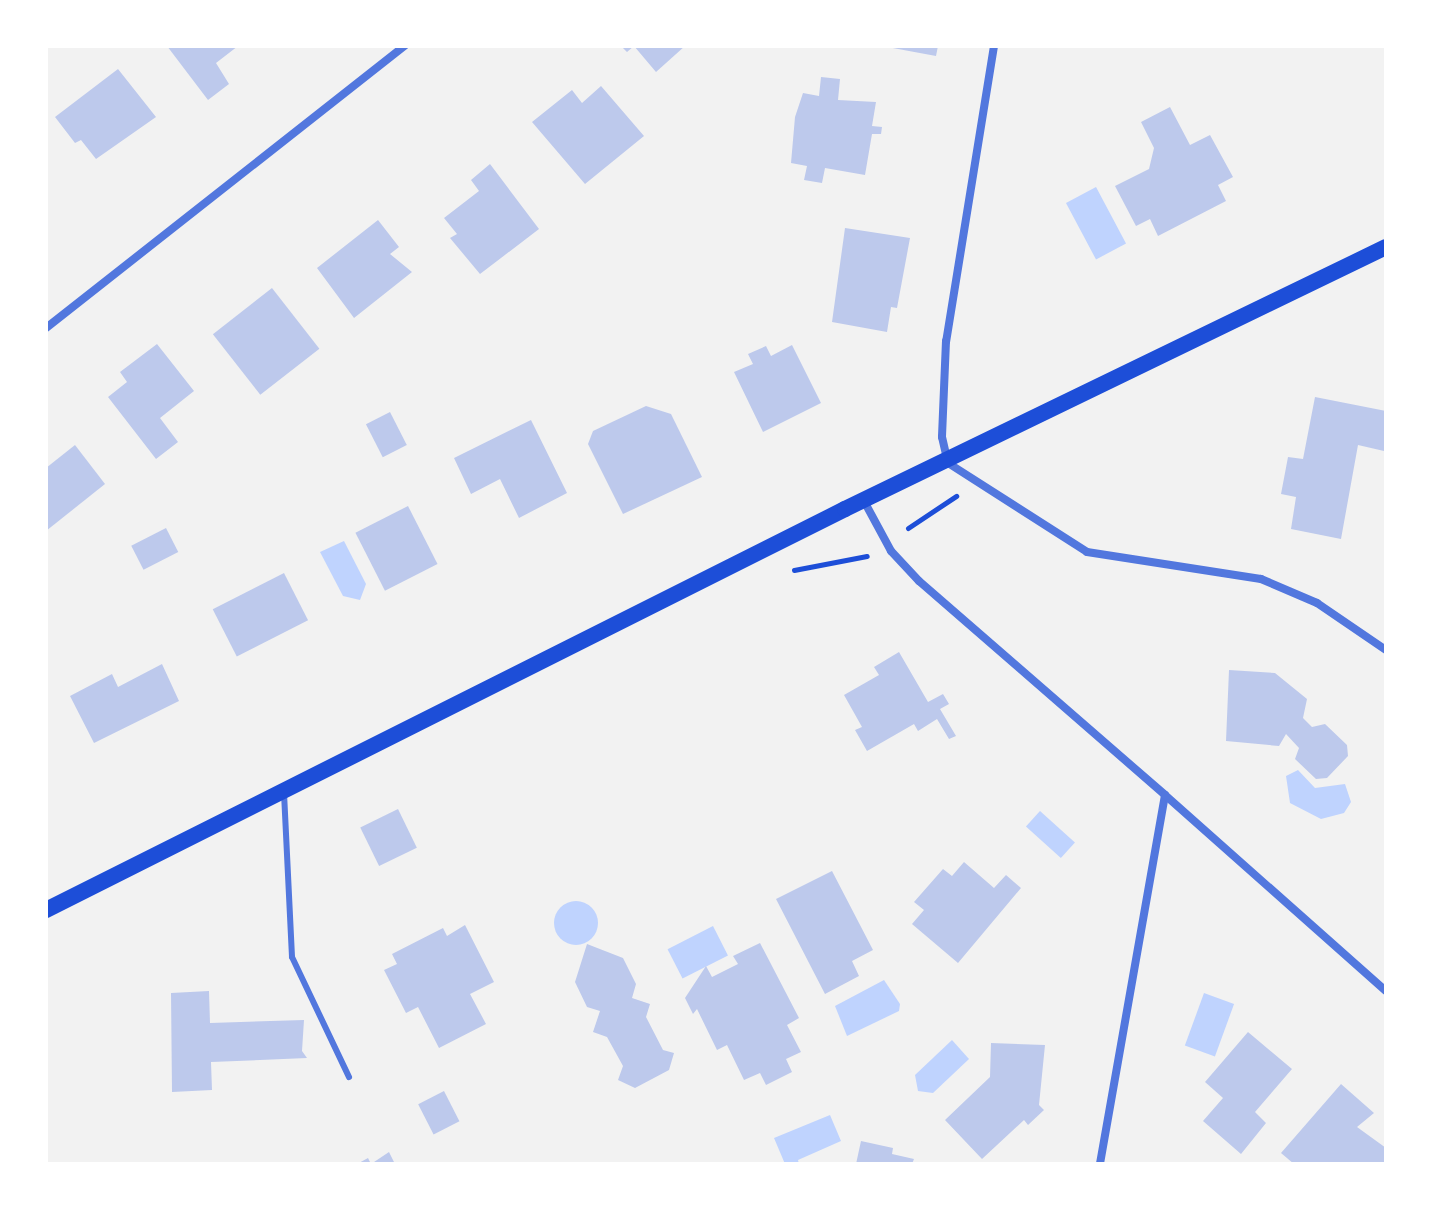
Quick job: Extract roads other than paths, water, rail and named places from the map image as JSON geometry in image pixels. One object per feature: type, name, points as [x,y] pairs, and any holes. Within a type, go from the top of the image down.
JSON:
[{"type":"main road","points":[[46,910],[864,500],[948,463],[1386,247]]},
{"type":"street","points":[[46,328],[405,46]]},
{"type":"street","points":[[994,46],[946,341],[942,437],[948,463],[1087,552],[1261,579],[1317,603],[1386,650]]},
{"type":"street","points":[[864,500],[891,551],[919,581],[1386,991]]},
{"type":"street","points":[[1100,1164],[1165,795]]},
{"type":"lane","points":[[284,790],[292,957],[349,1077]]},
{"type":"water","points":[[1096,187],[1126,244],[1096,259],[1066,203]]},
{"type":"water","points":[[344,541],[366,584],[360,600],[343,596],[320,552]]},
{"type":"water","points":[[1298,770],[1315,788],[1345,784],[1351,802],[1344,813],[1321,819],[1290,803],[1286,776]]},
{"type":"water","points":[[1040,811],[1075,842],[1061,858],[1026,827]]},
{"type":"water","points":[[576,901],[591,908],[598,923],[591,938],[576,945],[561,938],[554,923],[561,908]]},
{"type":"water","points":[[713,926],[728,955],[683,979],[668,949]]},
{"type":"water","points":[[884,980],[900,1004],[899,1011],[847,1036],[835,1006]]},
{"type":"water","points":[[1204,993],[1234,1004],[1215,1057],[1185,1046]]},
{"type":"water","points":[[952,1040],[969,1059],[933,1093],[918,1091],[915,1075]]},
{"type":"water","points":[[830,1115],[841,1141],[798,1160],[799,1164],[785,1164],[774,1138]]}]
